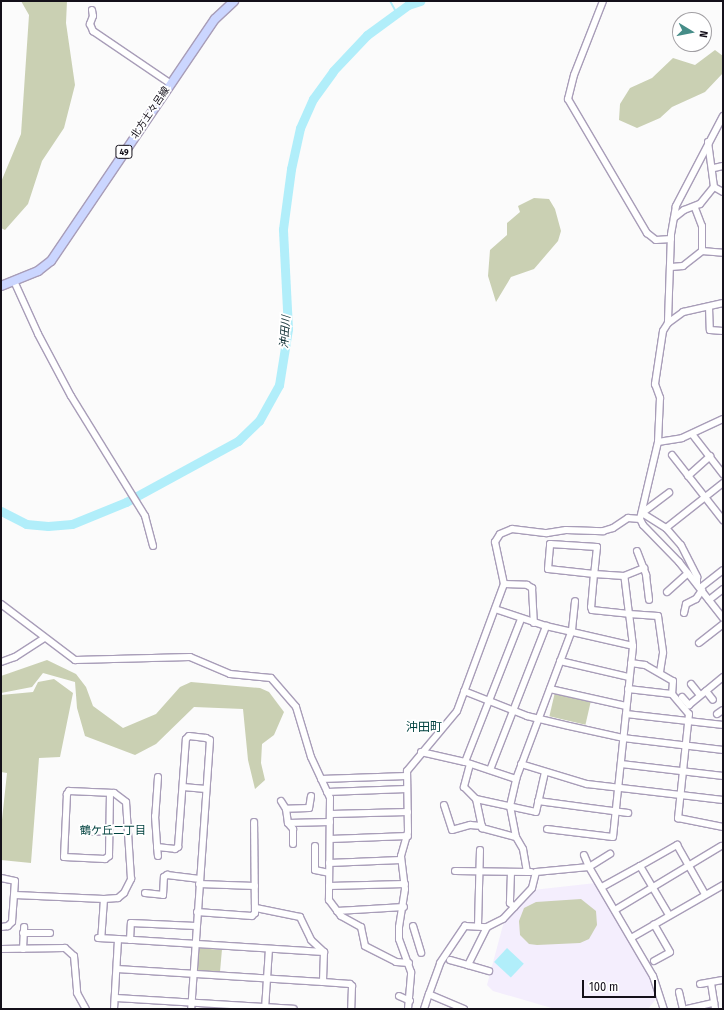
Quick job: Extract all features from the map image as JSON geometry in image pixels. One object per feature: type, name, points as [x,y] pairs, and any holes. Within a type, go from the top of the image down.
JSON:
[{"type":"main road","name":"北方土々呂線","points":[[1,286],[38,271],[51,261],[215,19],[234,1]]},
{"type":"street","points":[[602,1],[574,76],[568,100],[647,233],[656,240],[671,239]]},
{"type":"street","points":[[92,10],[93,16],[90,24],[93,31],[171,84]]},
{"type":"street","points":[[668,323],[671,239],[674,218],[683,189],[723,116]]},
{"type":"street","points":[[674,218],[684,210],[695,208],[714,187],[714,168],[708,142]]},
{"type":"street","points":[[714,168],[723,166]]},
{"type":"street","points":[[714,187],[723,192]]},
{"type":"street","points":[[695,208],[702,226],[702,251]]},
{"type":"street","points":[[671,267],[683,266],[702,251],[723,253]]},
{"type":"street","points":[[14,281],[38,334],[71,396],[144,514],[150,529],[153,546]]},
{"type":"street","points":[[723,303],[683,312],[668,323],[663,331],[655,384],[660,398],[658,442],[641,516],[643,525],[688,573],[723,618]]},
{"type":"street","points":[[709,307],[710,330],[723,331]]},
{"type":"street","points":[[658,442],[692,434],[723,419]]},
{"type":"street","points":[[692,434],[723,474]]},
{"type":"street","points":[[672,455],[723,520]]},
{"type":"street","points":[[688,476],[710,456]]},
{"type":"street","points":[[666,528],[723,483]]},
{"type":"street","points":[[408,1009],[412,981],[409,963],[399,939],[400,923],[404,907],[405,884],[401,860],[408,836],[407,771],[421,752],[457,711],[504,584],[495,547],[500,534],[518,528],[547,533],[566,530],[603,531],[613,528],[628,518],[641,516],[669,493]]},
{"type":"street","points":[[641,516],[666,528],[690,559],[700,588]]},
{"type":"street","points":[[644,568],[624,576],[594,574],[548,569],[550,544],[597,547],[594,574],[592,610],[658,616],[663,653],[660,673]]},
{"type":"street","points":[[637,551],[644,568],[649,600]]},
{"type":"street","points":[[684,613],[686,604],[696,599],[700,588],[723,570]]},
{"type":"street","points":[[667,592],[688,573]]},
{"type":"street","points":[[547,829],[613,837],[633,646],[624,576]]},
{"type":"street","points":[[504,584],[527,585],[532,588],[534,623]]},
{"type":"street","points":[[709,600],[723,589]]},
{"type":"street","points":[[527,872],[523,848],[516,837],[510,806],[521,764],[571,632],[575,601]]},
{"type":"street","points":[[1,604],[44,638],[79,661],[190,658],[230,674],[271,678],[296,707],[311,757],[327,792],[331,814],[329,900],[337,911],[361,927],[365,946],[396,962],[409,963]]},
{"type":"street","points":[[495,610],[534,623],[633,646]]},
{"type":"street","points":[[482,826],[476,799],[464,787],[467,763],[521,619]]},
{"type":"street","points":[[698,643],[723,624]]},
{"type":"street","points":[[490,770],[546,626]]},
{"type":"street","points":[[1,662],[15,657],[44,638]]},
{"type":"street","points":[[560,661],[630,677]]},
{"type":"street","points":[[631,663],[645,665],[673,681],[672,694]]},
{"type":"street","points":[[682,698],[689,705],[723,677]]},
{"type":"street","points":[[690,684],[700,696]]},
{"type":"street","points":[[550,689],[626,706]]},
{"type":"street","points":[[628,690],[672,694],[689,714],[678,818],[723,827]]},
{"type":"street","points":[[464,691],[538,719],[623,738],[723,750]]},
{"type":"street","points":[[706,691],[713,700]]},
{"type":"street","points":[[717,714],[723,710]]},
{"type":"street","points":[[626,714],[723,725]]},
{"type":"street","points":[[157,847],[175,849],[178,847],[186,738],[189,736],[206,738],[210,740],[191,1006]]},
{"type":"street","points":[[421,752],[467,763],[516,779]]},
{"type":"street","points":[[521,764],[587,784],[723,800]]},
{"type":"street","points":[[621,764],[723,776]]},
{"type":"street","points":[[476,799],[536,812],[545,772]]},
{"type":"street","points":[[321,779],[407,776]]},
{"type":"street","points":[[158,777],[155,816],[158,856]]},
{"type":"street","points":[[183,787],[206,789]]},
{"type":"street","points":[[327,792],[407,789]]},
{"type":"street","points":[[15,895],[104,899],[118,898],[124,893],[131,878],[126,802],[114,793],[69,791],[67,794],[64,860],[104,859],[110,856],[110,793]]},
{"type":"street","points":[[286,809],[309,808],[311,796]]},
{"type":"street","points":[[281,801],[286,809],[288,823],[293,829],[293,844]]},
{"type":"street","points":[[538,802],[628,813]]},
{"type":"street","points":[[444,806],[452,830],[470,825],[482,826],[516,837]]},
{"type":"street","points":[[331,814],[408,812]]},
{"type":"street","points":[[197,912],[252,916],[256,908],[254,822]]},
{"type":"street","points":[[288,823],[330,822]]},
{"type":"street","points":[[84,831],[109,832]]},
{"type":"street","points":[[330,839],[408,836]]},
{"type":"street","points":[[602,887],[677,845],[705,894]]},
{"type":"street","points":[[315,846],[315,870],[329,873]]},
{"type":"street","points":[[615,910],[721,846]]},
{"type":"street","points":[[478,926],[480,850]]},
{"type":"street","points":[[455,871],[536,872],[589,867],[610,854]]},
{"type":"street","points":[[584,855],[589,867],[602,887],[659,989],[664,1009]]},
{"type":"street","points":[[329,863],[401,860]]},
{"type":"street","points":[[640,866],[669,915]]},
{"type":"street","points":[[511,872],[510,903],[514,907]]},
{"type":"street","points":[[424,1009],[440,963],[465,926],[487,927],[503,919],[532,888],[536,872]]},
{"type":"street","points":[[145,893],[163,895],[164,877],[167,875],[200,882],[255,886]]},
{"type":"street","points":[[1,878],[15,881],[12,922],[8,926],[1,926]]},
{"type":"street","points":[[329,886],[405,884]]},
{"type":"street","points":[[631,938],[721,885]]},
{"type":"street","points":[[104,899],[99,938],[324,952]]},
{"type":"street","points":[[337,911],[404,907]]},
{"type":"street","points":[[256,908],[300,917],[311,940],[324,952],[323,982]]},
{"type":"street","points":[[130,940],[131,922],[196,926]]},
{"type":"street","points":[[400,923],[414,926],[421,953]]},
{"type":"street","points":[[654,924],[670,952],[654,960]]},
{"type":"street","points":[[468,965],[487,927]]},
{"type":"street","points":[[23,949],[24,930],[50,933]]},
{"type":"street","points":[[114,1009],[118,940]]},
{"type":"street","points":[[1,949],[65,948],[74,956],[77,993],[86,1009]]},
{"type":"street","points":[[265,1008],[269,949]]},
{"type":"street","points":[[450,960],[489,971]]},
{"type":"street","points":[[117,969],[350,984],[352,986],[351,1009]]},
{"type":"street","points":[[700,984],[723,980]]},
{"type":"street","points":[[687,1009],[715,1006],[711,983]]},
{"type":"street","points":[[679,992],[683,1009]]},
{"type":"street","points":[[429,994],[464,1009]]},
{"type":"street","points":[[399,996],[410,1001]]},
{"type":"street","points":[[115,998],[191,1006],[294,1009]]},
{"type":"shaded area","points":[[596,883],[653,984],[656,999],[648,1009],[555,1009],[493,991],[487,985],[503,925],[533,890]]},
{"type":"green space","points":[[21,1],[67,1],[66,23],[75,85],[64,128],[42,161],[28,204],[5,230],[1,228],[1,182],[21,134],[29,15]]},
{"type":"green space","points":[[715,50],[723,56],[723,73],[705,92],[672,107],[660,118],[637,128],[619,120],[620,104],[630,88],[652,78],[673,58],[695,65]]},
{"type":"green space","points":[[534,198],[549,199],[555,209],[561,231],[558,241],[534,269],[511,277],[496,302],[488,276],[490,250],[507,235],[507,223],[520,212],[518,206]]},
{"type":"green space","points":[[47,660],[76,674],[86,687],[93,706],[123,728],[156,714],[180,687],[191,682],[260,688],[269,692],[284,712],[274,735],[262,744],[261,763],[265,780],[255,789],[248,760],[243,709],[194,707],[156,744],[135,755],[85,736],[77,708],[75,682],[43,673],[32,687],[1,693],[1,676]]},
{"type":"green space","points":[[54,679],[73,693],[60,757],[39,758],[31,863],[1,860],[1,829],[7,773],[1,772],[1,695],[33,692],[38,682]]},
{"type":"green space","points":[[555,692],[591,700],[585,725],[549,716]]},
{"type":"green space","points":[[581,899],[596,911],[597,925],[589,939],[580,943],[537,945],[529,944],[520,935],[519,921],[524,908],[536,902]]},
{"type":"green space","points":[[199,948],[222,950],[220,973],[197,971]]},
{"type":"water","points":[[507,948],[524,964],[511,978],[494,962]]},
{"type":"waterway","name":"沖田川","points":[[1,511],[26,524],[48,526],[72,524],[126,502],[238,441],[259,421],[279,385],[288,329],[283,229],[291,169],[300,128],[313,99],[333,71],[367,35],[408,5],[420,1]]},
{"type":"waterway","points":[[391,2],[397,13]]},
{"type":"district","name":"沖田町","points":[[424,728]]},
{"type":"district","name":"鶴ケ丘二丁目","points":[[113,831]]}]
